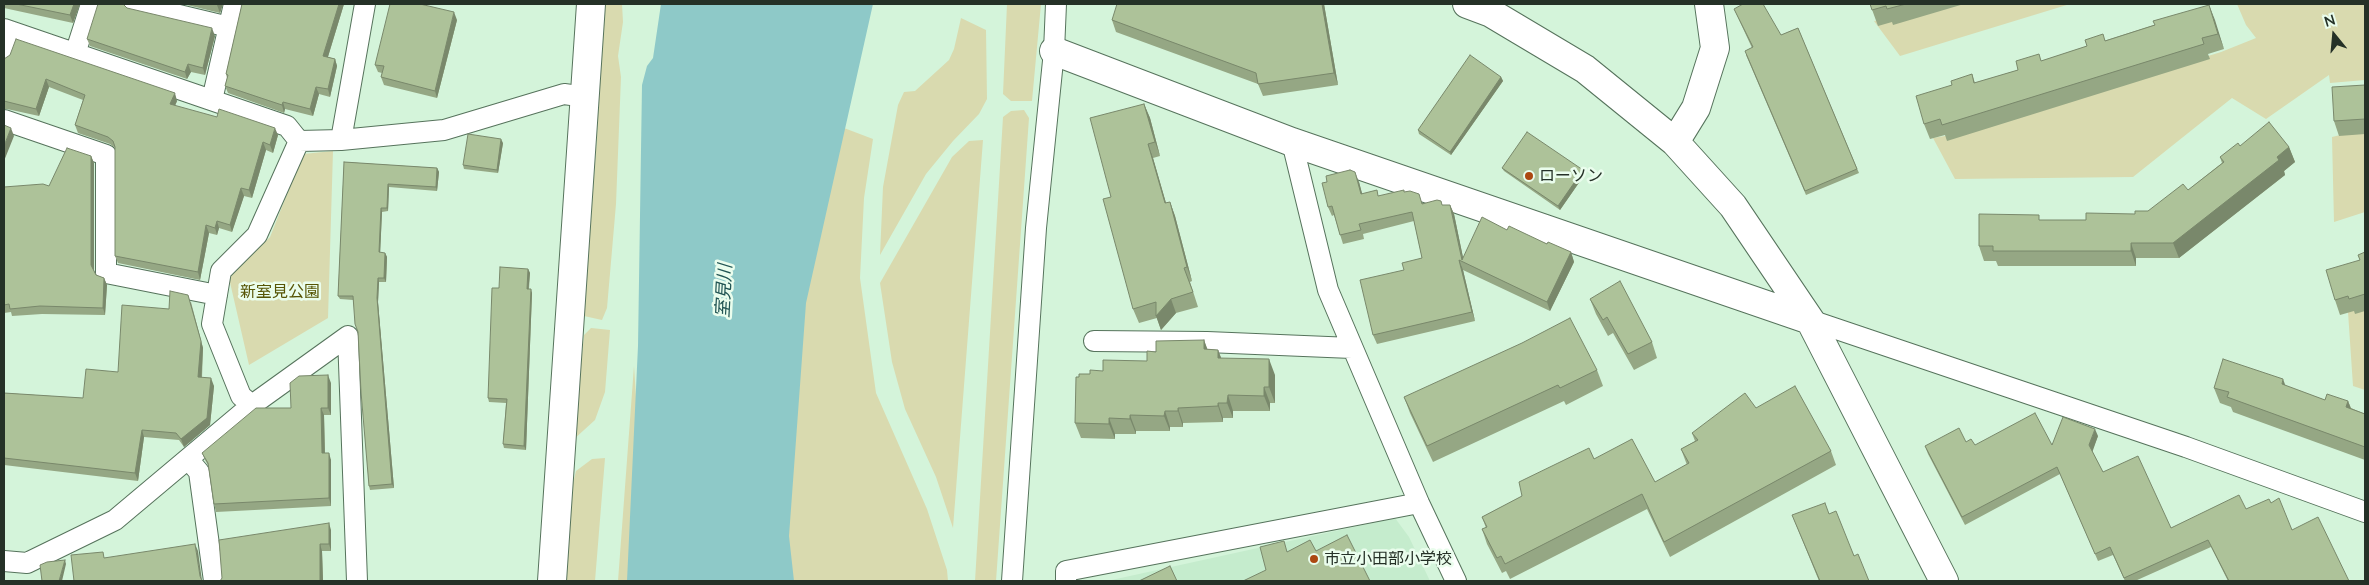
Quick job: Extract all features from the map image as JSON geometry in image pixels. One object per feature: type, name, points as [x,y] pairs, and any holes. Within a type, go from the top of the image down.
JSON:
[{"type":"street","points":[[75,54],[91,4]]},
{"type":"street","points":[[133,4],[229,27]]},
{"type":"street","points":[[212,100],[234,4]]},
{"type":"street","points":[[341,140],[365,4]]},
{"type":"street","points":[[552,581],[591,4]]},
{"type":"street","points":[[1012,581],[1036,228],[1054,51],[1056,4]]},
{"type":"street","points":[[1467,4],[1491,13],[1585,69],[1676,142],[1733,206],[1810,320],[1944,581]]},
{"type":"street","points":[[1676,142],[1696,108],[1715,48],[1709,4]]},
{"type":"street","points":[[4,54],[7,30],[287,126],[299,141]]},
{"type":"street","points":[[1054,51],[1292,142],[2186,448],[2365,512]]},
{"type":"street","points":[[299,141],[341,140],[444,130],[564,94],[586,97]]},
{"type":"street","points":[[4,120],[106,155],[106,273],[217,295]]},
{"type":"street","points":[[252,405],[241,396],[212,324],[221,271],[257,235],[299,141]]},
{"type":"street","points":[[1292,142],[1328,290],[1419,503],[1456,581]]},
{"type":"street","points":[[4,560],[27,564],[115,520],[252,405],[348,336],[357,581]]},
{"type":"street","points":[[1094,341],[1207,342],[1352,348]]},
{"type":"street","points":[[188,459],[199,472],[214,581]]},
{"type":"street","points":[[1066,581],[1066,571],[1419,503]]},
{"type":"shaded area","name":"市立小田部小学校","points":[[1395,518],[1409,537],[1430,581],[1107,581]]},
{"type":"green space","points":[[603,4],[622,4],[623,22],[618,56],[621,77],[616,204],[607,308],[602,320],[584,316],[597,136]]},
{"type":"green space","points":[[1007,4],[1041,4],[1032,101],[1011,101],[1003,94]]},
{"type":"green space","points":[[1943,4],[2070,4],[1900,56],[1874,21],[1902,16]]},
{"type":"green space","points":[[2237,4],[2365,4],[2365,80],[2330,83],[2329,75],[2266,119],[2232,98],[2133,177],[1955,179],[1933,138],[1957,134],[2221,52],[2256,38],[2246,25]]},
{"type":"green space","points":[[961,18],[986,30],[987,99],[979,114],[953,141],[926,174],[880,255],[883,187],[898,105],[904,92],[915,91],[949,60],[954,49]]},
{"type":"green space","points":[[1024,110],[1029,118],[996,581],[975,581],[1003,117],[1011,111]]},
{"type":"green space","points":[[844,128],[873,139],[864,198],[860,278],[876,393],[927,509],[947,570],[948,581],[784,581],[796,295],[815,258]]},
{"type":"green space","points":[[2365,129],[2365,212],[2334,222],[2332,137]]},
{"type":"green space","points":[[983,140],[953,528],[936,477],[905,409],[892,362],[880,283],[952,157],[969,141]]},
{"type":"green space","name":"新室見公園","points":[[333,151],[328,318],[249,365],[229,278],[270,237],[303,154]]},
{"type":"green space","points":[[2365,306],[2365,390],[2353,386],[2348,312]]},
{"type":"green space","points":[[591,328],[610,330],[605,392],[595,420],[573,440],[584,335]]},
{"type":"green space","points":[[634,366],[648,581],[618,581]]},
{"type":"green space","points":[[605,458],[595,581],[564,581],[573,483],[576,471],[592,459]]},
{"type":"water","name":"室見川","points":[[661,4],[873,4],[806,303],[789,536],[794,581],[627,581],[638,346],[642,85],[647,66],[653,58]]},
{"type":"building","points":[[16,4],[74,4],[70,15]]},
{"type":"building","points":[[98,4],[123,4],[127,8],[212,28],[203,68],[188,64],[185,72],[87,39]]},
{"type":"building","points":[[242,4],[339,4],[323,56],[335,59],[328,89],[316,87],[310,109],[283,102],[282,105],[225,86]]},
{"type":"building","points":[[390,4],[420,4],[454,12],[435,91],[381,77],[384,66],[375,65]]},
{"type":"building","points":[[1117,4],[1322,4],[1334,73],[1258,84],[1256,73],[1112,20]]},
{"type":"building","points":[[1743,4],[1763,4],[1781,35],[1798,28],[1857,169],[1805,191],[1745,51],[1753,47],[1734,9]]},
{"type":"building","points":[[1870,4],[1906,4],[1887,9],[1886,6],[1872,10]]},
{"type":"building","points":[[2209,5],[2218,34],[2202,38],[2204,44],[1942,125],[1940,119],[1924,124],[1916,96],[1952,85],[1951,81],[1972,74],[1974,83],[2018,70],[2016,61],[2039,54],[2041,61],[2087,46],[2085,40],[2103,34],[2105,41],[2155,25],[2153,21]]},
{"type":"building","points":[[16,39],[175,93],[170,104],[217,117],[219,109],[275,128],[270,145],[263,142],[249,190],[241,188],[230,225],[217,221],[215,228],[206,225],[198,272],[115,256],[115,147],[113,141],[108,137],[75,125],[85,95],[46,79],[36,109],[4,101],[4,59],[10,55]]},
{"type":"building","points":[[1470,55],[1501,77],[1450,152],[1418,130]]},
{"type":"building","points":[[2365,85],[2365,119],[2334,121],[2332,87]]},
{"type":"building","points":[[1144,104],[1155,142],[1148,144],[1165,203],[1170,202],[1187,267],[1184,268],[1193,292],[1171,299],[1156,316],[1156,302],[1133,309],[1103,199],[1111,197],[1090,118]]},
{"type":"building","points":[[2269,122],[2289,147],[2277,157],[2279,160],[2173,243],[2131,243],[2131,251],[1993,251],[1993,246],[1979,246],[1979,214],[2039,215],[2039,220],[2086,220],[2086,213],[2135,214],[2135,211],[2148,211],[2183,184],[2188,190],[2224,162],[2220,157],[2238,143],[2240,146]]},
{"type":"building","points":[[4,125],[11,128],[4,146]]},
{"type":"building","points":[[1527,132],[1583,170],[1558,206],[1502,168]]},
{"type":"building","points":[[468,134],[501,139],[497,170],[463,165]]},
{"type":"building","points":[[67,148],[91,156],[91,265],[96,275],[104,278],[103,308],[40,306],[10,309],[9,304],[4,305],[4,187],[43,184],[49,186]]},
{"type":"building","points":[[344,162],[437,168],[436,187],[388,184],[387,208],[381,208],[379,252],[385,253],[384,278],[378,278],[377,298],[392,484],[369,486],[358,332],[355,324],[353,296],[338,296]]},
{"type":"building","points":[[1350,170],[1355,172],[1361,194],[1377,190],[1378,196],[1404,190],[1404,192],[1410,191],[1419,194],[1422,204],[1437,200],[1441,201],[1442,205],[1450,205],[1462,260],[1482,217],[1507,230],[1509,226],[1547,244],[1548,242],[1571,252],[1547,302],[1459,260],[1472,312],[1373,335],[1360,280],[1404,270],[1402,263],[1422,258],[1412,212],[1359,224],[1361,230],[1340,235],[1332,206],[1328,207],[1322,183],[1327,182],[1326,176]]},
{"type":"building","points":[[2365,252],[2365,294],[2349,299],[2348,296],[2335,300],[2326,270],[2360,260],[2358,255]]},
{"type":"building","points":[[500,267],[528,269],[527,289],[531,289],[524,446],[503,444],[507,399],[488,398],[492,288],[499,288]]},
{"type":"building","points":[[1620,281],[1652,342],[1628,354],[1607,317],[1603,320],[1590,299]]},
{"type":"building","points":[[170,291],[188,295],[201,341],[198,377],[211,378],[207,418],[181,439],[176,433],[142,430],[135,473],[4,458],[4,393],[83,398],[86,369],[118,372],[122,305],[169,309]]},
{"type":"building","points":[[1570,318],[1597,370],[1560,388],[1558,385],[1427,446],[1404,397],[1522,343]]},
{"type":"building","points":[[1204,340],[1204,349],[1218,350],[1218,358],[1269,359],[1269,387],[1264,387],[1264,396],[1228,395],[1227,403],[1218,403],[1218,406],[1178,408],[1178,411],[1165,411],[1164,416],[1130,415],[1130,419],[1109,418],[1109,424],[1075,423],[1076,377],[1079,377],[1079,374],[1090,374],[1090,370],[1103,371],[1103,360],[1147,361],[1147,351],[1156,352],[1156,341]]},
{"type":"building","points":[[2223,359],[2283,379],[2282,384],[2325,400],[2327,394],[2348,401],[2346,407],[2365,414],[2365,447],[2227,397],[2229,392],[2214,388]]},
{"type":"building","points":[[328,375],[328,408],[321,408],[322,453],[329,453],[329,498],[214,504],[208,463],[202,453],[256,408],[291,408],[290,383],[299,376]]},
{"type":"building","points":[[1795,386],[1831,451],[1664,542],[1642,494],[1505,564],[1501,556],[1497,558],[1482,529],[1487,527],[1482,517],[1522,496],[1519,482],[1589,448],[1594,459],[1632,439],[1655,482],[1689,463],[1681,449],[1698,440],[1692,433],[1745,393],[1756,408]]},
{"type":"building","points":[[2035,413],[2052,445],[2063,417],[2095,429],[2089,445],[2103,472],[2138,456],[2171,528],[2239,495],[2246,509],[2269,499],[2271,503],[2279,498],[2292,530],[2318,517],[2349,581],[2229,581],[2208,540],[2124,578],[2110,547],[2095,554],[2057,467],[1962,517],[1925,446],[1959,428],[1966,442],[1971,439],[1975,445]]},
{"type":"building","points":[[1825,503],[1829,514],[1836,511],[1854,556],[1858,554],[1869,581],[1820,581],[1792,515]]},
{"type":"building","points":[[329,523],[329,544],[320,544],[320,581],[220,581],[222,578],[219,540]]},
{"type":"building","points":[[1347,535],[1370,581],[1243,581],[1266,570],[1260,547],[1284,541],[1287,552],[1310,540],[1316,551]]},
{"type":"building","points":[[195,544],[202,581],[74,581],[71,555],[103,552],[104,558]]},
{"type":"building","points":[[65,560],[59,581],[42,581],[40,565],[47,562]]},
{"type":"building","points":[[1170,566],[1177,581],[1139,581]]},
{"type":"place","name":"ローソン","points":[[1529,176]]},
{"type":"place","name":"市立小田部小学校","points":[[1314,559]]}]
